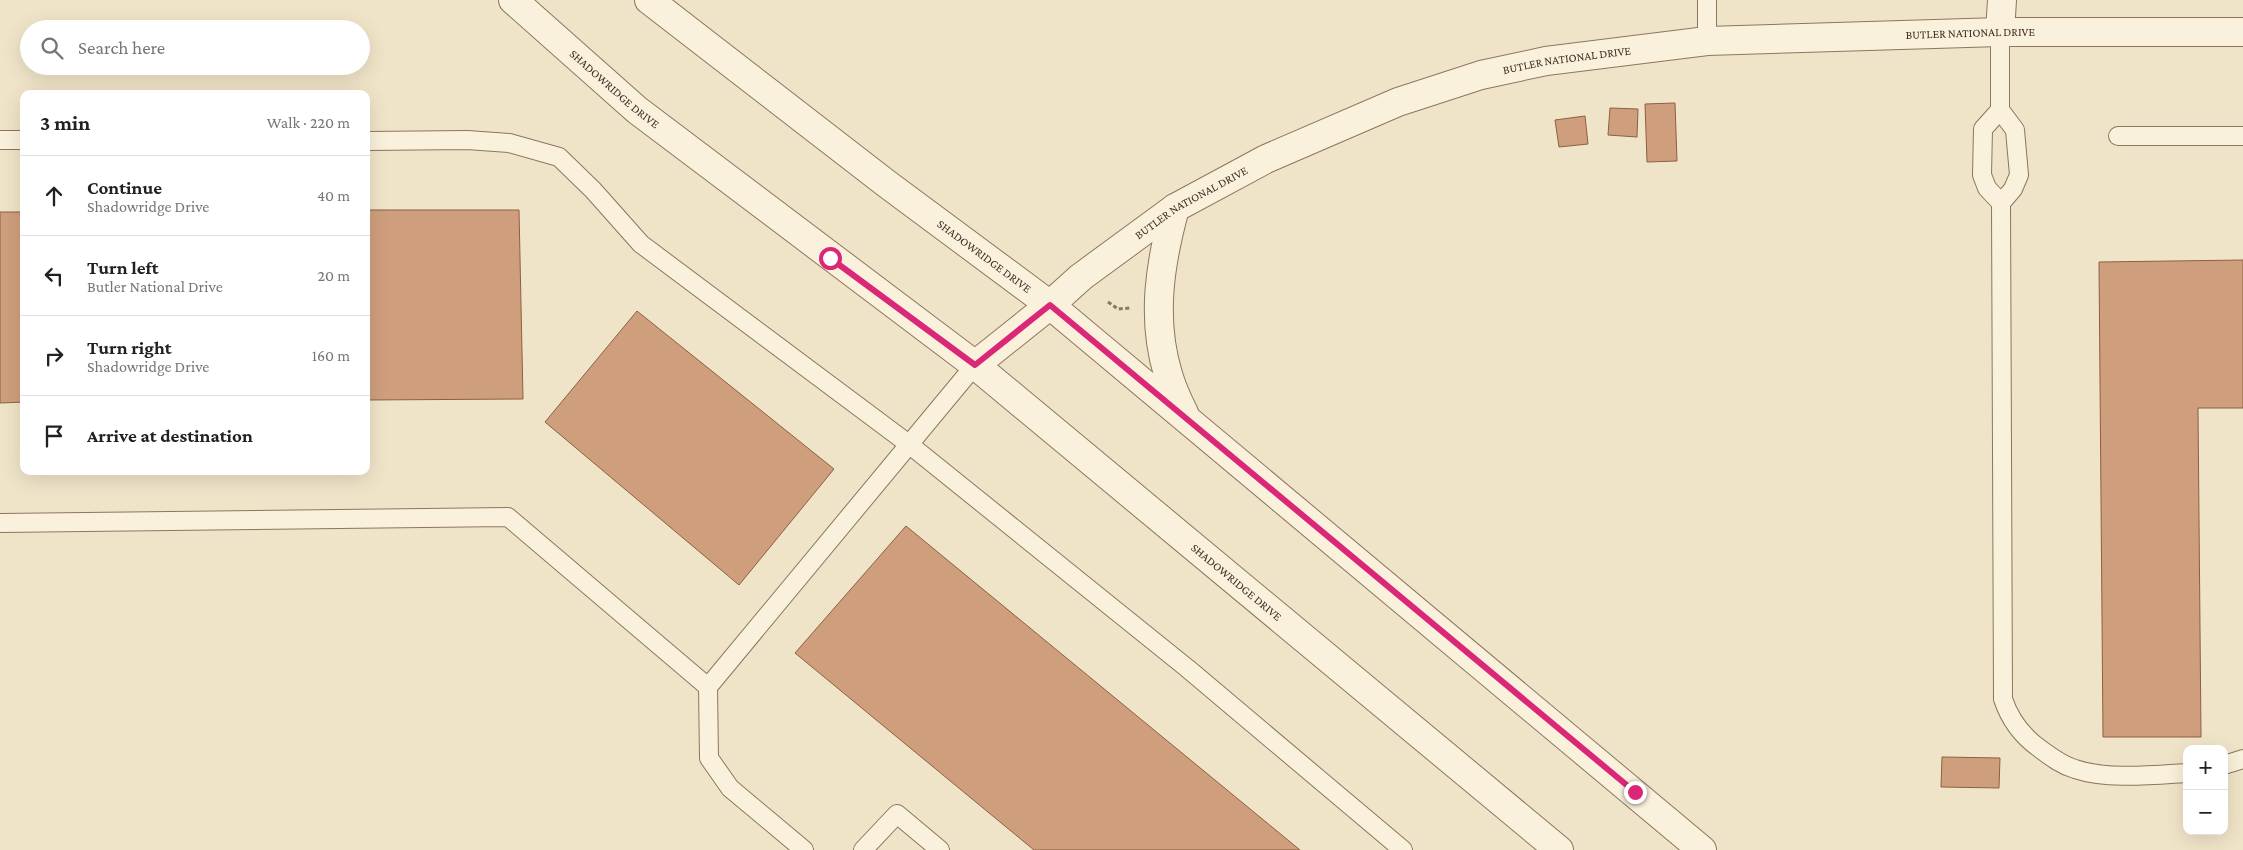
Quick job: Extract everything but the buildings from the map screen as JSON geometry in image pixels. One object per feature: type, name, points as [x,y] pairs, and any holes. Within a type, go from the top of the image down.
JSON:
[{"type":"street","name":"SHADOWRIDGE DRIVE","points":[[513,0],[637,110],[975,365],[1559,850]]},
{"type":"street","name":"SHADOWRIDGE DRIVE","points":[[649,0],[887,184],[1050,305],[1184,415],[1702,850]]},
{"type":"street","points":[[2000,32],[2002,0]]},
{"type":"street","name":"BUTLER NATIONAL DRIVE","points":[[975,365],[1050,305],[1081,276],[1175,208],[1266,159],[1389,106],[1481,75],[1546,61],[1707,40],[2000,32],[2243,32]]},
{"type":"street","points":[[1175,208],[1162,262],[1158,308],[1168,374],[1184,415]]},
{"type":"lane","points":[[1707,0],[1707,40]]},
{"type":"lane","points":[[2000,32],[2000,110],[2015,130],[2019,175],[2013,189],[2001,203],[2003,699],[2007,712],[2016,727],[2028,740],[2056,760],[2077,770],[2104,774],[2152,776],[2183,773]]},
{"type":"lane","points":[[2000,110],[1983,129],[1982,174],[1987,188],[2001,203]]},
{"type":"lane","points":[[2118,136],[2243,136]]},
{"type":"lane","points":[[0,140],[20,140]]},
{"type":"lane","points":[[370,141],[467,140],[509,143],[559,157],[593,190],[641,244],[910,445],[1187,668],[1403,850]]},
{"type":"lane","points":[[804,850],[730,788],[709,758],[708,687],[975,365]]},
{"type":"lane","points":[[0,523],[508,517],[708,687]]},
{"type":"lane","points":[[2228,764],[2243,759]]},
{"type":"lane","points":[[863,850],[898,814],[940,850]]},
{"type":"path","points":[[1108,302],[1118,308],[1133,308]]},
{"type":"route","points":[[830,258],[975,365],[1050,305],[1635,792]]}]
